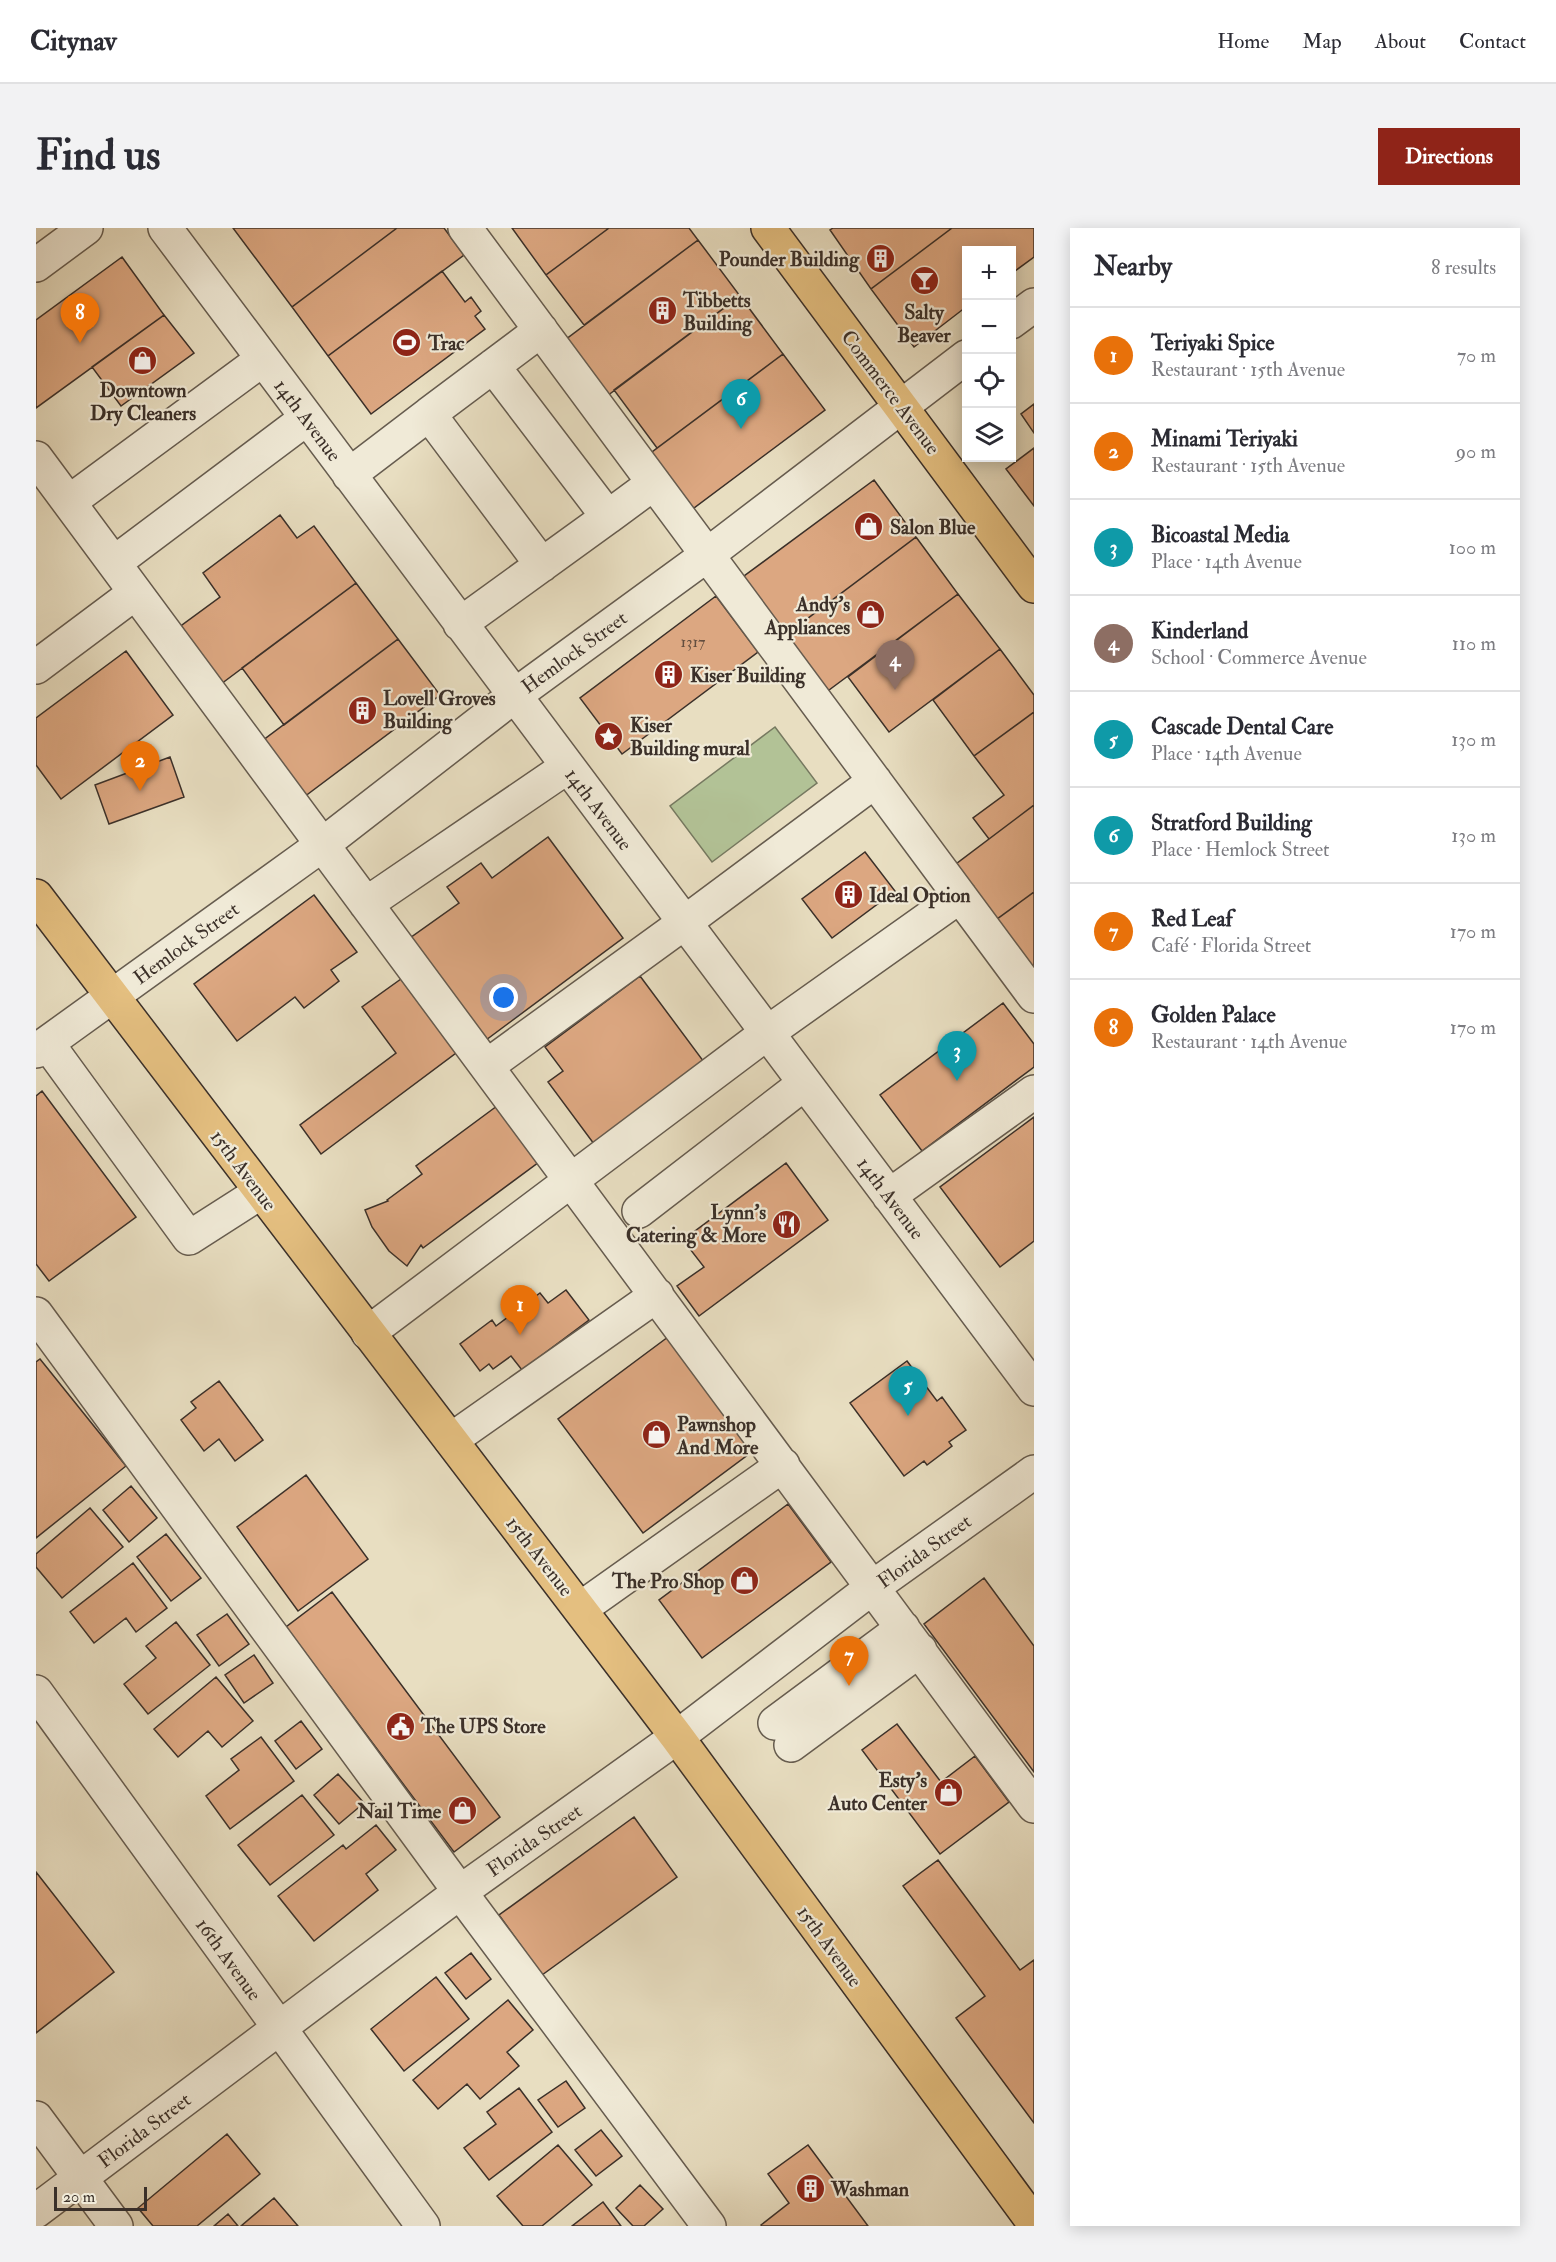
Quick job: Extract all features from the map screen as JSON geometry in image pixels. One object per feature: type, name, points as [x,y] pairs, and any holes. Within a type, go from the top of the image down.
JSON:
[{"type":"main road","name":"Commerce Avenue","points":[[768,228],[1034,586]]},
{"type":"main road","name":"15th Avenue","points":[[36,896],[678,1737],[1034,2223]]},
{"type":"street","points":[[36,265],[86,228]]},
{"type":"street","name":"14th Avenue","points":[[165,228],[1034,1389]]},
{"type":"street","points":[[465,228],[1034,996]]},
{"type":"street","points":[[1016,318],[1034,305]]},
{"type":"street","points":[[349,475],[541,330]]},
{"type":"street","points":[[69,502],[263,359]]},
{"type":"street","name":"Hemlock Street","points":[[41,1047],[322,845],[514,696],[707,555],[962,360]]},
{"type":"street","points":[[493,366],[608,518]]},
{"type":"street","points":[[429,414],[542,565]]},
{"type":"street","points":[[114,564],[307,418]]},
{"type":"street","points":[[36,458],[1034,1806]]},
{"type":"street","points":[[460,624],[654,483]]},
{"type":"street","points":[[36,667],[135,593]]},
{"type":"street","points":[[366,904],[567,767]]},
{"type":"street","points":[[487,1066],[874,781]]},
{"type":"street","points":[[368,1333],[767,1033],[960,896]]},
{"type":"street","points":[[41,1047],[189,1238],[261,1192]]},
{"type":"street","points":[[639,1211],[805,1083]]},
{"type":"street","points":[[889,1196],[1034,1092]]},
{"type":"street","points":[[451,1440],[657,1295]]},
{"type":"street","points":[[36,1314],[460,1892],[709,2226]]},
{"type":"street","points":[[580,1610],[783,1465]]},
{"type":"street","name":"Florida Street","points":[[36,2211],[460,1892],[678,1737],[873,1587],[1034,1472]]},
{"type":"street","points":[[783,1734],[911,1639]]},
{"type":"street","name":"16th Avenue","points":[[36,1692],[423,2226]]},
{"type":"street","points":[[36,2118],[116,2226]]},
{"type":"green space","points":[[775,727],[817,783],[712,862],[670,806]]},
{"type":"building","points":[[233,228],[397,228],[292,307]]},
{"type":"building","points":[[397,228],[444,228],[464,255],[328,356],[292,307]]},
{"type":"building","points":[[512,228],[609,228],[546,275]]},
{"type":"building","points":[[609,228],[689,228],[698,240],[584,325],[546,275]]},
{"type":"building","name":"Pounder Building","points":[[833,228],[952,228],[871,289],[830,230]]},
{"type":"building","name":"Salty Beaver","points":[[952,228],[1034,228],[1034,257],[1016,270],[1016,246],[962,246],[962,310],[914,347],[871,289]]},
{"type":"building","name":"Tibbetts Building","points":[[698,240],[740,296],[603,399],[561,343]]},
{"type":"building","points":[[122,257],[164,315],[36,408],[36,320]]},
{"type":"building","name":"Trac","points":[[442,271],[465,302],[471,297],[481,311],[475,316],[485,329],[371,414],[328,356]]},
{"type":"building","points":[[740,296],[783,354],[657,448],[614,390]]},
{"type":"building","name":"Downtown Dry Cleaners","points":[[164,315],[194,353],[121,406],[92,367]]},
{"type":"building","points":[[783,354],[825,410],[686,514],[644,458]]},
{"type":"building","points":[[1034,404],[1034,433],[1021,414]]},
{"type":"building","points":[[1034,448],[1034,506],[1006,469]]},
{"type":"building","points":[[874,480],[916,537],[783,637],[740,579]]},
{"type":"building","points":[[280,515],[297,538],[314,526],[356,583],[221,684],[178,628],[220,597],[203,573]]},
{"type":"building","name":"Andy’s Appliances","points":[[916,537],[958,594],[825,693],[783,637]]},
{"type":"building","points":[[356,583],[398,639],[284,725],[242,668]]},
{"type":"building","points":[[958,594],[1000,649],[889,732],[848,677]]},
{"type":"building","name":"Kiser Building","points":[[716,596],[758,652],[622,754],[580,698]]},
{"type":"building","name":"Lovell Groves Building","points":[[398,639],[440,695],[304,797],[262,741]]},
{"type":"building","points":[[1000,649],[1034,695],[1034,712],[974,756],[933,700]]},
{"type":"building","points":[[126,651],[173,715],[61,799],[36,765],[36,718]]},
{"type":"building","points":[[1034,712],[1034,805],[989,839],[973,818],[1004,795],[974,756]]},
{"type":"building","points":[[170,757],[184,797],[109,824],[95,785]]},
{"type":"building","points":[[1034,805],[1034,892],[993,922],[952,867]]},
{"type":"building","points":[[548,837],[623,938],[486,1040],[410,938],[459,903],[447,887],[481,863],[492,878]]},
{"type":"building","name":"Ideal Option","points":[[865,852],[895,891],[832,938],[802,899]]},
{"type":"building","points":[[1034,892],[1034,977],[993,922]]},
{"type":"building","points":[[314,895],[357,952],[331,970],[339,981],[304,1008],[295,997],[237,1041],[194,984]]},
{"type":"building","points":[[640,976],[704,1062],[594,1144],[548,1082],[563,1071],[545,1047]]},
{"type":"building","points":[[401,979],[456,1053],[321,1154],[300,1125],[396,1053],[362,1007]]},
{"type":"building","points":[[1003,1003],[1034,1044],[1034,1067],[922,1151],[880,1095]]},
{"type":"building","points":[[42,1091],[136,1217],[49,1281],[36,1264],[36,1096]]},
{"type":"building","points":[[497,1106],[539,1162],[423,1248],[421,1245],[407,1266],[389,1251],[372,1227],[365,1210],[388,1201],[422,1174],[416,1166]]},
{"type":"building","points":[[1034,1117],[1034,1241],[1000,1267],[940,1187]]},
{"type":"building","points":[[786,1163],[828,1220],[699,1316],[677,1286],[704,1267],[683,1240]]},
{"type":"building","points":[[566,1290],[589,1320],[522,1370],[511,1356],[493,1369],[489,1364],[480,1371],[460,1344],[492,1320],[496,1326],[540,1293],[548,1303]]},
{"type":"building","name":"Pawnshop And More","points":[[668,1337],[753,1451],[643,1533],[558,1419]]},
{"type":"building","points":[[40,1359],[126,1466],[36,1538],[36,1362]]},
{"type":"building","points":[[907,1361],[937,1401],[942,1397],[966,1430],[949,1442],[952,1446],[927,1465],[924,1461],[904,1476],[850,1403]]},
{"type":"building","points":[[219,1381],[263,1440],[235,1461],[219,1439],[204,1451],[181,1420],[196,1408],[191,1402]]},
{"type":"building","points":[[306,1475],[368,1559],[298,1611],[237,1527]]},
{"type":"building","points":[[131,1486],[157,1518],[129,1542],[103,1510]]},
{"type":"building","name":"The Pro Shop","points":[[788,1504],[831,1562],[702,1658],[659,1600]]},
{"type":"building","points":[[90,1508],[123,1547],[62,1598],[36,1567],[36,1554]]},
{"type":"building","points":[[166,1534],[201,1578],[171,1601],[137,1557]]},
{"type":"building","points":[[133,1563],[167,1608],[136,1632],[126,1618],[94,1643],[70,1612]]},
{"type":"building","points":[[984,1578],[1034,1646],[1034,1772],[924,1624]]},
{"type":"building","points":[[332,1592],[500,1817],[454,1852],[286,1627]]},
{"type":"building","points":[[227,1614],[249,1644],[219,1666],[197,1635]]},
{"type":"building","points":[[176,1622],[210,1665],[148,1714],[124,1684],[156,1658],[146,1646]]},
{"type":"building","points":[[254,1655],[273,1683],[244,1703],[225,1675]]},
{"type":"building","points":[[216,1677],[253,1721],[222,1747],[208,1731],[178,1757],[154,1729]]},
{"type":"building","points":[[301,1721],[322,1749],[296,1769],[275,1741]]},
{"type":"building","name":"Esty's Auto Center","points":[[897,1724],[941,1782],[975,1756],[1009,1802],[940,1854],[862,1750]]},
{"type":"building","points":[[261,1737],[294,1781],[230,1829],[206,1796],[239,1770],[231,1759]]},
{"type":"building","points":[[338,1774],[364,1803],[339,1824],[314,1795]]},
{"type":"building","points":[[302,1795],[334,1835],[270,1885],[238,1845]]},
{"type":"building","points":[[634,1817],[677,1877],[542,1975],[499,1915]]},
{"type":"building","points":[[376,1825],[396,1850],[366,1874],[378,1890],[314,1941],[278,1896],[343,1845],[346,1849]]},
{"type":"building","points":[[938,1860],[1020,1970],[1034,1960],[1034,2123],[956,2018],[985,1996],[903,1886]]},
{"type":"building","points":[[36,1872],[114,1972],[36,2033]]},
{"type":"building","points":[[471,1953],[491,1979],[466,1999],[445,1973]]},
{"type":"building","points":[[436,1977],[469,2019],[404,2071],[371,2029]]},
{"type":"building","points":[[508,2000],[533,2030],[507,2052],[519,2066],[480,2099],[467,2084],[438,2109],[413,2080]]},
{"type":"building","points":[[566,2081],[585,2108],[558,2127],[538,2100]]},
{"type":"building","points":[[519,2088],[552,2132],[489,2180],[464,2148],[496,2124],[487,2112]]},
{"type":"building","points":[[601,2130],[622,2156],[596,2176],[575,2150]]},
{"type":"building","points":[[227,2134],[260,2174],[197,2226],[153,2226],[138,2208]]},
{"type":"building","points":[[558,2145],[592,2185],[542,2226],[523,2226],[497,2196]]},
{"type":"building","name":"Washman","points":[[808,2145],[868,2226],[761,2225],[789,2203],[768,2174]]},
{"type":"building","points":[[640,2185],[663,2209],[644,2226],[633,2226],[616,2208]]},
{"type":"building","points":[[274,2198],[298,2226],[241,2226]]},
{"type":"building","points":[[603,2202],[621,2226],[572,2226]]},
{"type":"building","points":[[228,2214],[238,2226],[214,2226]]},
{"type":"place","name":"Pounder Building","points":[[880,259]]},
{"type":"place","name":"Salty Beaver","points":[[924,281]]},
{"type":"place","name":"Tibbetts Building","points":[[662,311]]},
{"type":"place","name":"Golden Palace","points":[[80,343]]},
{"type":"place","name":"Trac","points":[[407,343]]},
{"type":"place","name":"Downtown Dry Cleaners","points":[[143,360]]},
{"type":"place","name":"Stratford Building","points":[[741,429]]},
{"type":"place","name":"Salon Blue","points":[[869,527]]},
{"type":"place","name":"Andy’s Appliances","points":[[871,615]]},
{"type":"place","name":"Kiser Building","points":[[669,675]]},
{"type":"place","name":"Kinderland","points":[[895,690]]},
{"type":"place","name":"Lovell Groves Building","points":[[362,710]]},
{"type":"place","name":"Kiser Building mural","points":[[609,737]]},
{"type":"place","name":"Minami Teriyaki","points":[[140,791]]},
{"type":"place","name":"Ideal Option","points":[[848,895]]},
{"type":"place","name":"Bicoastal Media","points":[[957,1081]]},
{"type":"place","name":"Lynn's Catering & More","points":[[787,1224]]},
{"type":"place","name":"Teriyaki Spice","points":[[520,1335]]},
{"type":"place","name":"Cascade Dental Care","points":[[908,1416]]},
{"type":"place","name":"Pawnshop And More","points":[[656,1435]]},
{"type":"place","name":"The Pro Shop","points":[[745,1581]]},
{"type":"place","name":"Red Leaf","points":[[849,1686]]},
{"type":"place","name":"The UPS Store","points":[[400,1726]]},
{"type":"place","name":"Esty's Auto Center","points":[[948,1792]]},
{"type":"place","name":"Nail Time","points":[[462,1811]]},
{"type":"place","name":"Washman","points":[[810,2189]]}]
